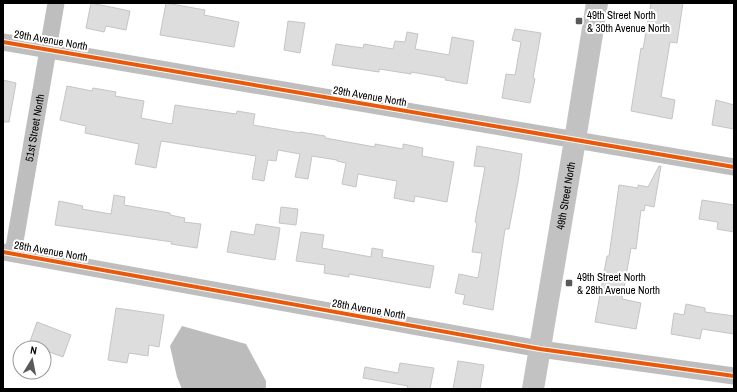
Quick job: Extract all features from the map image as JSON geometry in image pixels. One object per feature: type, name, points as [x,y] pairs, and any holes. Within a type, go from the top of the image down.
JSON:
[{"type":"main road","name":"49th Street North","points":[[533,389],[597,3]]},
{"type":"street","name":"51st Street North","points":[[8,252],[56,3]]},
{"type":"street","name":"29th Avenue North","points":[[3,42],[734,167]]},
{"type":"street","name":"28th Avenue North","points":[[8,252],[540,349],[732,380]]},
{"type":"shaded area","points":[[182,326],[246,344],[266,381],[266,389],[182,389],[177,377],[170,346]]},
{"type":"building","points":[[91,3],[130,11],[126,30],[106,26],[104,32],[86,28]]},
{"type":"building","points":[[166,3],[205,10],[204,15],[239,22],[234,47],[160,35]]},
{"type":"building","points":[[651,3],[683,3],[677,43],[670,42],[661,97],[675,100],[672,119],[631,111],[641,48],[643,49]]},
{"type":"building","points":[[288,21],[305,23],[300,53],[284,50]]},
{"type":"building","points":[[515,29],[541,33],[533,78],[535,79],[530,103],[502,98],[506,74],[515,75],[521,42],[512,40]]},
{"type":"building","points":[[407,32],[418,34],[415,49],[449,55],[452,37],[474,41],[467,84],[445,80],[446,78],[411,72],[411,74],[379,69],[379,72],[332,65],[336,44],[363,48],[364,44],[393,49],[395,41],[405,42]]},
{"type":"building","points":[[3,80],[16,83],[9,122],[3,122]]},
{"type":"building","points":[[67,86],[92,91],[93,88],[116,92],[115,96],[144,101],[141,118],[172,124],[175,105],[236,114],[237,111],[255,114],[253,125],[325,136],[325,138],[375,147],[375,144],[403,149],[403,144],[423,148],[422,156],[454,162],[447,202],[415,196],[414,202],[394,198],[397,181],[358,174],[356,187],[342,184],[346,163],[337,160],[312,156],[308,179],[295,177],[300,154],[278,150],[276,161],[268,160],[264,181],[252,179],[256,156],[161,141],[156,168],[135,164],[139,144],[85,133],[86,126],[60,120]]},
{"type":"building","points":[[716,100],[734,105],[734,129],[712,125]]},
{"type":"building","points":[[477,146],[522,154],[509,229],[505,229],[493,310],[463,304],[465,295],[455,293],[459,274],[478,278],[482,253],[472,252],[477,223],[475,222],[485,167],[474,166]]},
{"type":"building","points":[[659,166],[661,166],[654,207],[645,205],[644,211],[641,210],[636,249],[631,248],[622,299],[641,303],[636,329],[595,322],[607,256],[609,256],[619,185],[638,188],[638,185],[648,187]]},
{"type":"building","points":[[114,195],[125,197],[124,205],[170,213],[170,215],[185,218],[184,222],[201,224],[197,248],[171,244],[172,242],[55,225],[59,201],[83,206],[82,209],[111,214]]},
{"type":"building","points":[[702,200],[734,205],[734,232],[717,229],[718,222],[699,219]]},
{"type":"building","points":[[281,207],[298,209],[296,225],[279,223]]},
{"type":"building","points":[[256,224],[280,228],[275,260],[227,252],[231,231],[254,235]]},
{"type":"building","points":[[301,232],[324,235],[322,248],[371,257],[372,248],[383,250],[382,257],[434,266],[430,288],[349,274],[349,277],[324,273],[325,265],[296,261]]},
{"type":"building","points":[[686,304],[705,308],[705,312],[734,316],[734,334],[702,329],[700,339],[671,334],[674,313],[684,315]]},
{"type":"building","points":[[116,308],[164,315],[159,347],[149,345],[148,356],[129,353],[127,363],[108,360]]},
{"type":"building","points":[[37,322],[71,335],[63,357],[52,353],[52,340],[30,340]]},
{"type":"building","points":[[458,361],[484,365],[480,389],[453,389]]},
{"type":"building","points":[[400,363],[434,368],[430,389],[407,389],[408,386],[363,378],[365,367],[398,373]]},
{"type":"cycle path","points":[[3,42],[734,167]]},
{"type":"cycle path","points":[[3,252],[540,349],[734,376]]},
{"type":"place","name":"49th Street North & 30th Avenue North","points":[[579,21]]},
{"type":"place","name":"49th Street North & 28th Avenue North","points":[[569,283]]}]
